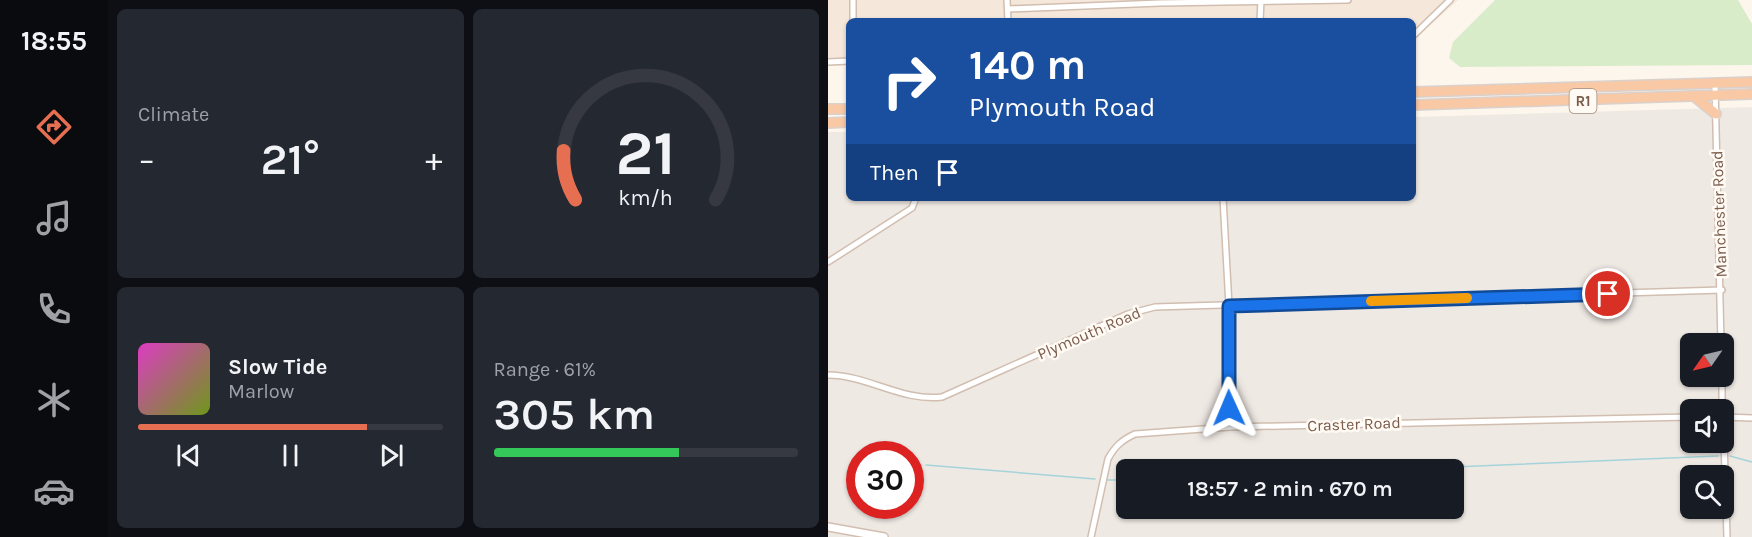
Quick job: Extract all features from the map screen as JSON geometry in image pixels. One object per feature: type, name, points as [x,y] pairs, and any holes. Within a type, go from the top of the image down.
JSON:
[{"type":"highway","name":"R1","points":[[1416,92],[1715,85],[1750,82]]},
{"type":"highway","points":[[1670,86],[1688,92],[1710,91],[1715,96]]},
{"type":"highway","name":"R1","points":[[1416,105],[1752,94]]},
{"type":"highway","points":[[1695,97],[1716,114]]},
{"type":"highway","points":[[828,109],[846,109]]},
{"type":"highway","points":[[828,123],[846,122]]},
{"type":"street","points":[[853,0],[854,18]]},
{"type":"street","points":[[1007,0],[1008,18]]},
{"type":"street","points":[[1058,0],[1058,8]]},
{"type":"street","points":[[1008,9],[1058,8],[1108,2],[1348,0]]},
{"type":"street","points":[[1416,33],[1450,0]]},
{"type":"street","points":[[1260,18],[1261,1]]},
{"type":"street","points":[[828,62],[846,61]]},
{"type":"street","name":"Manchester Road","points":[[1715,85],[1722,333]]},
{"type":"street","points":[[828,262],[912,208],[915,201]]},
{"type":"street","points":[[1223,201],[1229,306],[1230,428]]},
{"type":"street","name":"Plymouth Road","points":[[828,375],[849,376],[923,398],[942,397],[1144,309],[1722,291]]},
{"type":"street","name":"Craster Road","points":[[1091,537],[1108,459],[1122,440],[1135,434],[1230,428],[1680,417]]},
{"type":"street","points":[[1734,417],[1752,418]]},
{"type":"street","points":[[1724,453],[1727,537]]},
{"type":"street","points":[[828,527],[884,537]]},
{"type":"shaded area","points":[[828,0],[1458,0],[1416,38],[1416,18],[846,18],[846,65],[828,66]]},
{"type":"shaded area","points":[[1752,107],[1752,537],[828,537],[828,132],[846,132],[846,201],[1416,201],[1416,117]]},
{"type":"green space","points":[[1495,0],[1738,0],[1752,24],[1752,65],[1460,67],[1449,58],[1453,42]]},
{"type":"waterway","points":[[1464,467],[1718,456]]},
{"type":"waterway","points":[[1730,456],[1752,462]]},
{"type":"waterway","points":[[926,465],[1095,479]]},
{"type":"waterway","points":[[1107,480],[1116,480]]},
{"type":"slow traffic","points":[[1371,301],[1467,298]]},
{"type":"route","points":[[1229,408],[1229,306],[1608,294]]}]
